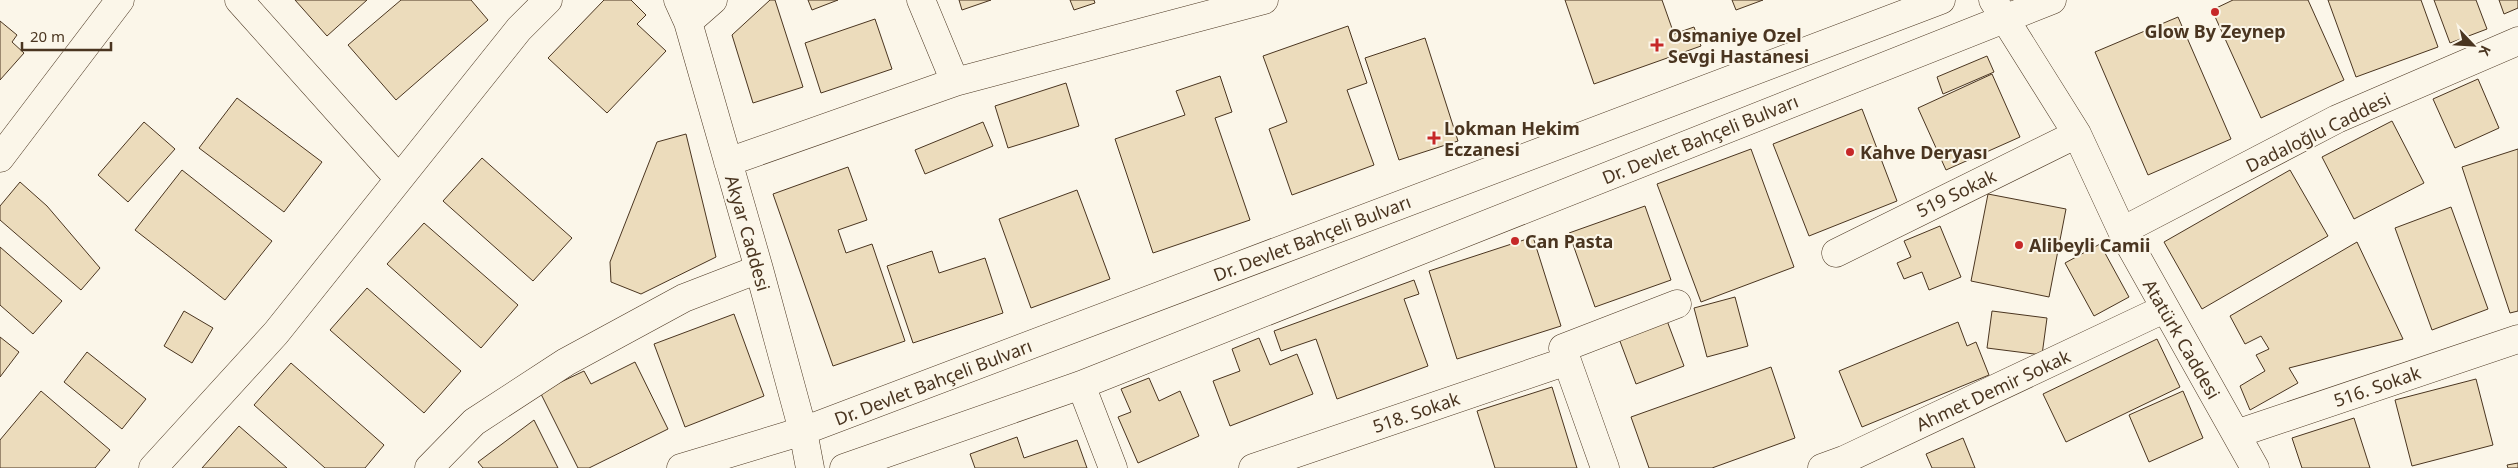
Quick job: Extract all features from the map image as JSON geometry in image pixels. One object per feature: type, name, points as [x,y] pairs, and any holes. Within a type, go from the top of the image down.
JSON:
[{"type":"street","points":[[0,158],[120,0]]},
{"type":"street","points":[[239,0],[399,179]]},
{"type":"street","points":[[153,468],[276,333],[519,29],[548,0]]},
{"type":"street","points":[[683,11],[713,0]]},
{"type":"street","points":[[921,0],[955,82]]},
{"type":"street","points":[[728,162],[955,82],[1264,0]]},
{"type":"street","name":"Dr. Devlet Bahçeli Bulvarı","points":[[681,468],[803,431],[1941,0]]},
{"type":"street","name":"Dr. Devlet Bahçeli Bulvarı","points":[[844,468],[1081,384],[1999,8],[2052,0]]},
{"type":"street","name":"Atatürk Caddesi","points":[[1999,8],[2077,134],[2122,230],[2164,309],[2254,468]]},
{"type":"street","name":"Akyar Caddesi","points":[[683,11],[759,269],[803,431],[810,468]]},
{"type":"street","name":"Dadaloğlu Caddesi","points":[[2122,230],[2337,119],[2518,42]]},
{"type":"street","name":"519 Sokak","points":[[1836,253],[2077,134]]},
{"type":"street","points":[[429,468],[474,422],[566,362],[684,298],[759,269]]},
{"type":"street","name":"518. Sokak","points":[[1253,468],[1565,354],[1677,304]]},
{"type":"street","name":"Ahmet Demir Sokak","points":[[1822,468],[1844,460],[2164,309]]},
{"type":"street","name":"516. Sokak","points":[[2236,434],[2518,339]]},
{"type":"street","points":[[1565,354],[1605,468]]},
{"type":"street","points":[[1081,384],[1113,468]]},
{"type":"building","points":[[295,0],[367,0],[327,36]]},
{"type":"building","points":[[401,0],[471,0],[488,20],[396,100],[348,45]]},
{"type":"building","points":[[604,0],[631,0],[646,15],[637,24],[666,51],[607,113],[548,58]]},
{"type":"building","points":[[770,0],[775,0],[803,87],[753,103],[732,35]]},
{"type":"building","points":[[808,0],[838,0],[812,10]]},
{"type":"building","points":[[959,0],[991,0],[962,10]]},
{"type":"building","points":[[1070,0],[1094,0],[1095,3],[1074,10]]},
{"type":"building","points":[[1565,0],[1662,0],[1674,34],[1694,27],[1701,46],[1594,84]]},
{"type":"building","points":[[1732,0],[1763,0],[1736,10]]},
{"type":"building","points":[[2233,0],[2308,0],[2344,80],[2261,118],[2212,10]]},
{"type":"building","points":[[2328,0],[2421,0],[2438,47],[2356,77]]},
{"type":"building","points":[[2434,0],[2476,0],[2487,29],[2450,43]]},
{"type":"building","points":[[2499,0],[2518,0],[2518,8],[2504,14]]},
{"type":"building","points":[[2178,17],[2231,139],[2148,175],[2095,52]]},
{"type":"building","points":[[875,19],[892,69],[821,93],[805,43]]},
{"type":"building","points":[[0,21],[17,35],[12,42],[24,53],[0,80]]},
{"type":"building","points":[[1348,26],[1367,83],[1347,90],[1374,165],[1292,195],[1269,129],[1287,122],[1263,56]]},
{"type":"building","points":[[1425,38],[1458,141],[1399,160],[1365,58]]},
{"type":"building","points":[[1987,56],[1994,72],[1943,94],[1937,77]]},
{"type":"building","points":[[1992,74],[2020,137],[1946,170],[1918,108]]},
{"type":"building","points":[[1220,76],[1232,112],[1215,118],[1250,220],[1153,253],[1115,139],[1185,115],[1176,91]]},
{"type":"building","points":[[2478,79],[2499,128],[2455,148],[2433,99]]},
{"type":"building","points":[[1066,83],[1079,126],[1008,148],[995,106]]},
{"type":"building","points":[[237,98],[322,162],[284,212],[199,148]]},
{"type":"building","points":[[1862,109],[1897,201],[1809,236],[1773,144]]},
{"type":"building","points":[[2392,121],[2424,183],[2354,219],[2322,157]]},
{"type":"building","points":[[144,122],[175,149],[128,202],[98,175]]},
{"type":"building","points":[[983,122],[993,146],[925,174],[915,150]]},
{"type":"building","points":[[686,134],[716,257],[641,294],[611,282],[610,262],[657,142]]},
{"type":"building","points":[[1751,149],[1794,267],[1701,302],[1657,184]]},
{"type":"building","points":[[2518,149],[2518,311],[2510,313],[2462,167]]},
{"type":"building","points":[[482,158],[572,238],[533,281],[443,201]]},
{"type":"building","points":[[848,167],[867,220],[838,230],[846,253],[872,244],[905,341],[833,366],[773,194]]},
{"type":"building","points":[[182,170],[272,241],[225,300],[135,230]]},
{"type":"building","points":[[2290,170],[2328,236],[2202,309],[2164,242]]},
{"type":"building","points":[[20,182],[47,206],[100,268],[81,290],[0,220],[0,206]]},
{"type":"building","points":[[1077,190],[1110,279],[1031,308],[999,219]]},
{"type":"building","name":"Alibeyli Camii","points":[[1988,194],[2066,209],[2049,297],[1971,281]]},
{"type":"building","points":[[1645,206],[1671,280],[1595,307],[1569,233]]},
{"type":"building","points":[[2451,207],[2488,309],[2432,330],[2395,228]]},
{"type":"building","points":[[424,223],[518,305],[481,348],[387,264]]},
{"type":"building","points":[[1940,226],[1961,277],[1929,290],[1922,272],[1904,279],[1897,263],[1911,257],[1904,241]]},
{"type":"building","points":[[1533,237],[1561,326],[1457,359],[1429,271]]},
{"type":"building","points":[[2357,242],[2403,339],[2289,368],[2298,383],[2250,410],[2240,386],[2265,371],[2256,355],[2269,349],[2261,336],[2245,344],[2230,316]]},
{"type":"building","points":[[2100,244],[2129,297],[2094,316],[2065,263]]},
{"type":"building","points":[[0,247],[62,301],[33,334],[0,305]]},
{"type":"building","points":[[932,251],[939,273],[985,258],[1003,313],[913,343],[887,266]]},
{"type":"building","points":[[1414,280],[1419,294],[1404,299],[1428,366],[1337,399],[1316,339],[1281,351],[1274,331]]},
{"type":"building","points":[[367,288],[461,371],[424,413],[330,330]]},
{"type":"building","points":[[1735,297],[1748,346],[1707,357],[1694,308]]},
{"type":"building","points":[[184,311],[213,328],[192,363],[164,346]]},
{"type":"building","points":[[1992,311],[2047,318],[2042,355],[1987,348]]},
{"type":"building","points":[[734,314],[764,396],[685,427],[654,344]]},
{"type":"building","points":[[1666,318],[1684,366],[1636,384],[1618,336]]},
{"type":"building","points":[[1958,322],[1967,346],[1976,342],[1989,375],[1862,427],[1839,371]]},
{"type":"building","points":[[0,337],[19,352],[0,377]]},
{"type":"building","points":[[1259,338],[1270,365],[1297,354],[1313,394],[1230,426],[1213,381],[1240,371],[1232,349]]},
{"type":"building","points":[[2157,339],[2180,387],[2066,442],[2043,394]]},
{"type":"building","points":[[87,352],[146,399],[122,429],[64,382]]},
{"type":"building","points":[[635,362],[668,429],[589,468],[578,468],[540,392],[584,371],[591,384]]},
{"type":"building","points":[[291,363],[384,445],[365,468],[325,468],[254,405]]},
{"type":"building","points":[[1771,367],[1795,438],[1712,468],[1649,468],[1631,417]]},
{"type":"building","points":[[1149,378],[1159,401],[1180,391],[1199,436],[1138,463],[1118,417],[1131,412],[1121,389]]},
{"type":"building","points":[[2476,379],[2493,445],[2412,466],[2395,400]]},
{"type":"building","points":[[1552,387],[1577,468],[1495,468],[1477,411]]},
{"type":"building","points":[[41,391],[110,450],[95,468],[0,468],[0,440]]},
{"type":"building","points":[[2183,391],[2203,438],[2149,462],[2129,415]]},
{"type":"building","points":[[2354,418],[2370,468],[2302,468],[2292,438]]},
{"type":"building","points":[[534,420],[558,468],[483,468],[478,462]]},
{"type":"building","points":[[239,426],[287,468],[202,468]]},
{"type":"building","points":[[1017,437],[1024,458],[1077,440],[1087,468],[975,468],[970,454]]},
{"type":"building","points":[[1963,438],[1975,468],[1932,468],[1926,454]]},
{"type":"building","points":[[2518,463],[2518,468],[2508,468],[2507,465]]},
{"type":"place","name":"Glow By Zeynep","points":[[2215,12]]},
{"type":"place","name":"Osmaniye Ozel Sevgi Hastanesi","points":[[1657,45]]},
{"type":"place","name":"Lokman Hekim Eczanesi","points":[[1434,138]]},
{"type":"place","name":"Kahve Deryası","points":[[1850,152]]},
{"type":"place","name":"Can Pasta","points":[[1515,241]]},
{"type":"place","name":"Alibeyli Camii","points":[[2019,245]]}]
